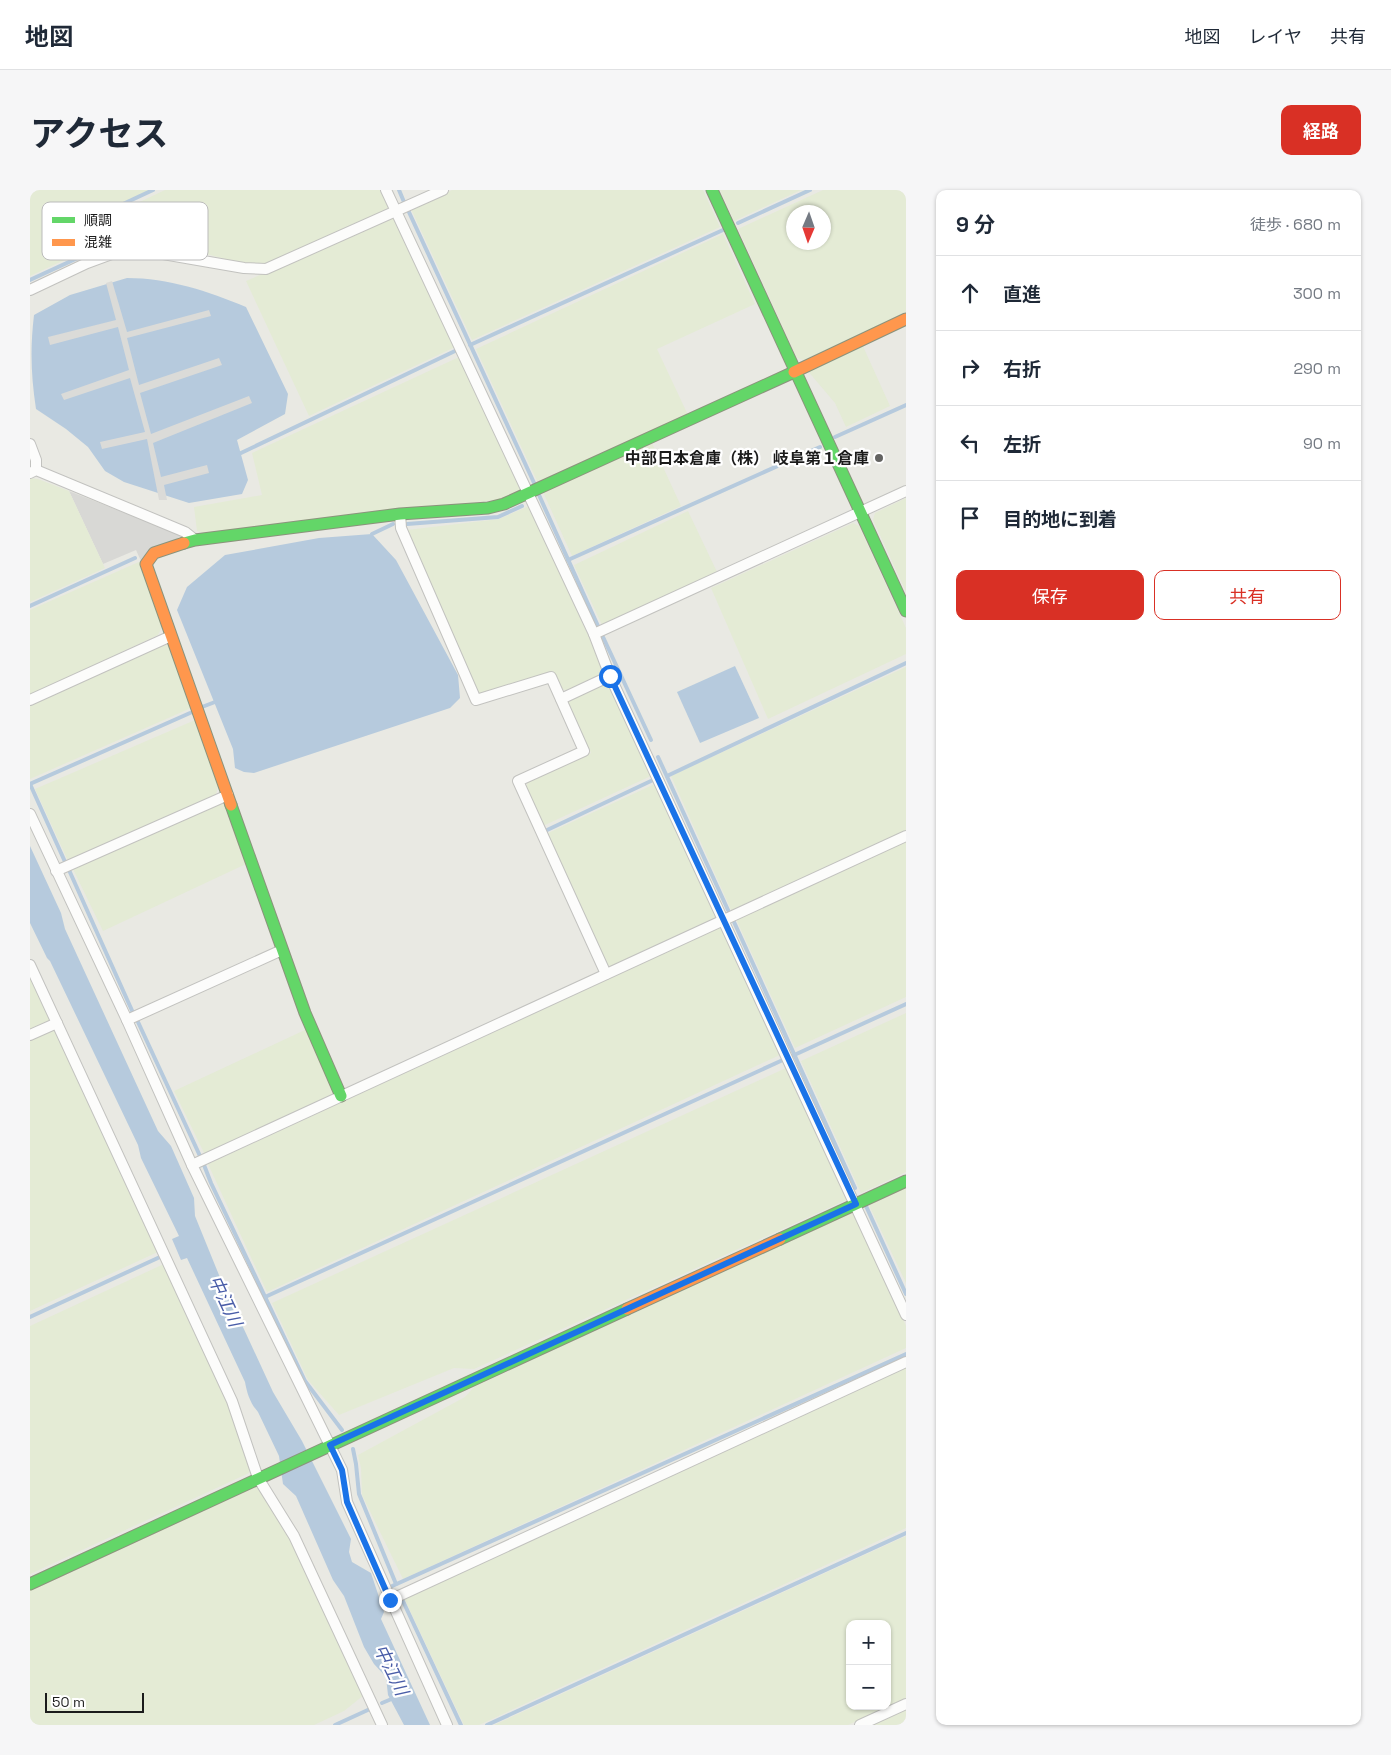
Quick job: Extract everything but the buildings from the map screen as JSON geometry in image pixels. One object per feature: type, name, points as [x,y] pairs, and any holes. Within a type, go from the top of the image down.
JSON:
[{"type":"street","points":[[386,190],[594,634],[610,676],[906,1315]]},
{"type":"street","points":[[198,260],[244,268],[266,269],[443,190]]},
{"type":"street","points":[[712,190],[906,611]]},
{"type":"street","points":[[30,290],[93,260]]},
{"type":"street","points":[[341,1096],[282,950],[146,564],[154,553],[195,540],[400,514],[488,508],[504,504],[795,372],[906,319]]},
{"type":"street","points":[[30,444],[36,460],[33,472],[185,532],[195,540]]},
{"type":"street","points":[[594,634],[906,491]]},
{"type":"street","points":[[400,514],[401,528],[476,700],[551,677],[561,699],[584,751],[518,781],[606,974]]},
{"type":"street","points":[[30,700],[171,636]]},
{"type":"street","points":[[561,699],[610,676]]},
{"type":"street","points":[[56,871],[228,796]]},
{"type":"street","points":[[30,814],[127,1020],[192,1165],[342,1470],[347,1502],[448,1725]]},
{"type":"street","points":[[192,1165],[906,836]]},
{"type":"street","points":[[127,1020],[282,950]]},
{"type":"street","points":[[30,965],[232,1401],[263,1476],[294,1536],[382,1725]]},
{"type":"street","points":[[30,1035],[57,1023]]},
{"type":"street","points":[[30,1584],[906,1181]]},
{"type":"street","points":[[390,1600],[906,1362]]},
{"type":"street","points":[[860,1725],[906,1704]]},
{"type":"shaded area","points":[[69,491],[181,536],[141,561],[136,550],[103,564]]},
{"type":"green space","points":[[30,190],[150,190],[124,202],[42,202],[42,260],[64,260],[30,276]]},
{"type":"green space","points":[[165,190],[382,190],[388,203],[387,211],[268,264],[241,263],[208,255],[208,202],[140,202]]},
{"type":"green space","points":[[452,190],[703,190],[720,227],[472,340],[411,209]]},
{"type":"green space","points":[[720,190],[801,190],[734,221]]},
{"type":"green space","points":[[823,190],[906,190],[906,312],[804,360],[797,358],[738,229],[786,207],[786,250],[831,250],[831,205],[790,205]]},
{"type":"green space","points":[[390,218],[395,218],[455,347],[309,416],[246,281]]},
{"type":"green space","points":[[723,234],[755,304],[657,349],[688,415],[538,483],[476,349]]},
{"type":"green space","points":[[862,344],[890,406],[846,427],[835,403],[807,370]]},
{"type":"green space","points":[[459,357],[520,487],[520,492],[505,499],[205,533],[197,531],[194,507],[262,495],[252,453]]},
{"type":"green space","points":[[651,441],[681,506],[572,556],[543,492]]},
{"type":"green space","points":[[30,478],[38,479],[69,491],[105,568],[30,602]]},
{"type":"green space","points":[[906,498],[906,592],[873,520],[875,513]]},
{"type":"green space","points":[[529,506],[603,668],[602,675],[569,691],[562,689],[553,671],[477,696],[407,530],[499,519]]},
{"type":"green space","points":[[688,511],[718,574],[602,625],[574,565]]},
{"type":"green space","points":[[853,523],[859,526],[906,628],[906,654],[768,719],[711,588]]},
{"type":"green space","points":[[141,561],[162,627],[158,635],[30,695],[30,610]]},
{"type":"green space","points":[[160,644],[169,646],[191,708],[30,779],[30,704]]},
{"type":"green space","points":[[906,667],[906,832],[732,912],[671,776]]},
{"type":"green space","points":[[604,684],[613,688],[653,775],[543,826],[526,789],[528,780],[591,753],[568,704],[573,697]]},
{"type":"green space","points":[[195,720],[218,786],[216,795],[69,863],[35,789]]},
{"type":"green space","points":[[657,783],[717,914],[716,920],[613,967],[605,964],[546,834]]},
{"type":"green space","points":[[217,803],[223,803],[246,864],[103,931],[73,869]]},
{"type":"green space","points":[[906,840],[906,997],[795,1048],[736,919]]},
{"type":"green space","points":[[719,928],[723,929],[782,1054],[267,1292],[208,1164]]},
{"type":"green space","points":[[30,971],[51,1014],[49,1021],[30,1030]]},
{"type":"green space","points":[[906,1013],[906,1172],[861,1193],[801,1061]]},
{"type":"green space","points":[[307,1029],[333,1084],[332,1096],[205,1155],[174,1091]]},
{"type":"green space","points":[[50,1030],[58,1031],[160,1251],[30,1311],[30,1039]]},
{"type":"green space","points":[[788,1067],[846,1191],[846,1200],[474,1369],[454,1368],[339,1415],[308,1380],[272,1303]]},
{"type":"green space","points":[[906,1187],[906,1283],[869,1205]]},
{"type":"green space","points":[[851,1213],[857,1215],[906,1326],[906,1348],[403,1579],[362,1495],[361,1468],[358,1455],[465,1397],[474,1387]]},
{"type":"green space","points":[[166,1263],[220,1379],[251,1468],[249,1473],[30,1574],[30,1326]]},
{"type":"green space","points":[[906,1367],[906,1528],[479,1725],[464,1725],[404,1598]]},
{"type":"green space","points":[[258,1486],[292,1537],[364,1695],[344,1711],[314,1725],[30,1725],[30,1590]]},
{"type":"green space","points":[[906,1536],[906,1698],[891,1705],[891,1620],[846,1620],[846,1710],[880,1710],[848,1725],[494,1725]]},
{"type":"green space","points":[[906,1710],[906,1725],[872,1725]]},
{"type":"water","points":[[127,278],[158,280],[188,286],[246,307],[288,394],[285,414],[237,440],[248,480],[242,494],[189,503],[124,482],[105,471],[88,447],[66,429],[36,409],[32,362],[34,315],[70,295]]},
{"type":"water","points":[[372,534],[396,560],[458,675],[460,698],[450,708],[254,773],[244,772],[235,768],[233,749],[177,610],[187,587],[225,555],[319,538]]},
{"type":"water","points":[[735,666],[759,718],[700,743],[677,692]]},
{"type":"water","name":"中江川","points":[[30,846],[61,913],[65,929],[158,1131],[171,1146],[194,1198],[195,1216],[219,1275],[273,1392],[302,1441],[351,1539],[349,1552],[352,1562],[371,1573],[384,1612],[381,1619],[430,1725],[404,1725],[388,1695],[386,1677],[374,1664],[364,1647],[344,1596],[333,1580],[296,1496],[283,1484],[279,1456],[251,1401],[245,1382],[187,1258],[181,1260],[172,1239],[179,1236],[141,1158],[138,1145],[30,923]]},
{"type":"pier","points":[[112,281],[127,332],[209,310],[211,316],[127,338],[139,385],[219,358],[222,365],[140,393],[151,434],[249,396],[252,403],[153,443],[161,477],[207,465],[209,473],[164,485],[167,500],[159,500],[147,439],[102,449],[100,442],[145,432],[130,378],[64,400],[61,394],[129,370],[118,327],[50,345],[48,337],[116,320],[106,283]]},
{"type":"waterway","points":[[127,202],[153,190]]},
{"type":"waterway","points":[[399,190],[404,202]]},
{"type":"waterway","points":[[738,223],[810,190]]},
{"type":"waterway","points":[[408,210],[535,485]]},
{"type":"waterway","points":[[470,345],[723,230]]},
{"type":"waterway","points":[[30,280],[73,260]]},
{"type":"waterway","points":[[241,453],[455,351]]},
{"type":"waterway","points":[[835,437],[906,405]]},
{"type":"waterway","points":[[568,560],[820,447]]},
{"type":"waterway","points":[[539,495],[598,626]]},
{"type":"waterway","points":[[407,524],[498,517],[522,506]]},
{"type":"waterway","points":[[372,534],[393,524]]},
{"type":"waterway","points":[[30,606],[135,558]]},
{"type":"waterway","points":[[603,637],[651,740]]},
{"type":"waterway","points":[[667,776],[906,663]]},
{"type":"waterway","points":[[202,707],[215,702]]},
{"type":"waterway","points":[[30,784],[190,713]]},
{"type":"waterway","points":[[658,757],[728,910]]},
{"type":"waterway","points":[[545,831],[653,780]]},
{"type":"waterway","points":[[30,784],[66,864]]},
{"type":"waterway","points":[[69,870],[134,1015]]},
{"type":"waterway","points":[[734,922],[855,1188]]},
{"type":"waterway","points":[[792,1056],[906,1004]]},
{"type":"waterway","points":[[138,1022],[200,1156]]},
{"type":"waterway","points":[[265,1297],[785,1059]]},
{"type":"waterway","points":[[204,1165],[305,1381],[342,1430]]},
{"type":"waterway","points":[[866,1206],[906,1294]]},
{"type":"waterway","points":[[30,1317],[160,1257]]},
{"type":"waterway","points":[[390,1587],[906,1354]]},
{"type":"waterway","points":[[353,1449],[359,1494],[396,1584]]},
{"type":"waterway","points":[[487,1725],[906,1533]]},
{"type":"waterway","points":[[402,1599],[461,1725]]},
{"type":"waterway","name":"中江川","points":[[382,1703],[394,1698]]},
{"type":"waterway","points":[[335,1725],[370,1709]]},
{"type":"traffic: fast","points":[[712,190],[906,611]]},
{"type":"traffic: fast","points":[[184,543],[195,540],[400,514],[488,508],[504,504],[794,372]]},
{"type":"traffic: fast","points":[[231,805],[305,1013],[341,1096]]},
{"type":"traffic: fast","points":[[780,1239],[906,1181]]},
{"type":"traffic: fast","points":[[30,1584],[627,1309]]},
{"type":"traffic: slow","points":[[794,372],[906,319]]},
{"type":"traffic: slow","points":[[184,543],[154,553],[146,564],[231,805]]},
{"type":"traffic: slow","points":[[627,1309],[780,1239]]},
{"type":"place","name":"中部日本倉庫（株） 岐阜第１倉庫","points":[[879,458]]},
{"type":"route","points":[[390,1600],[347,1502],[342,1470],[330,1445],[856,1204],[610,676]]}]
